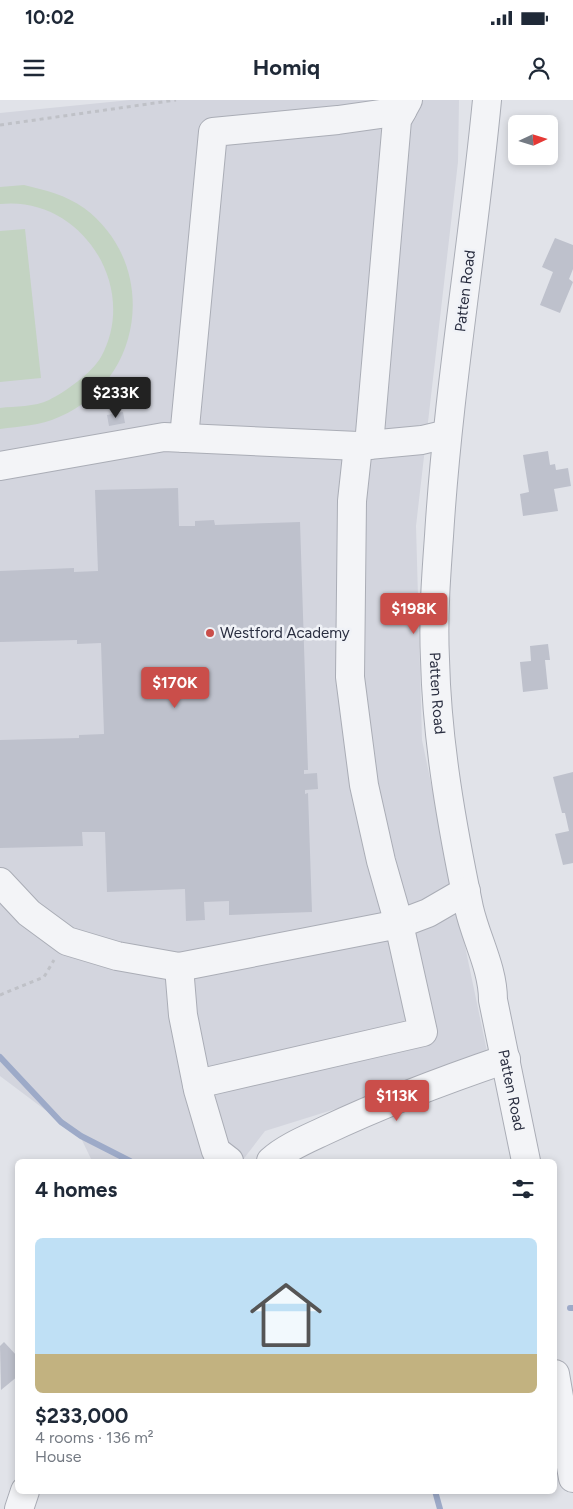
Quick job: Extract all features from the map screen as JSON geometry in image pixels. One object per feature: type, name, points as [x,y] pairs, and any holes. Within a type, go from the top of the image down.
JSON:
[{"type":"street","name":"Patten Road","points":[[486,100],[447,434],[436,588],[435,659],[443,760],[466,891],[493,984],[494,1000],[526,1159]]},
{"type":"street","points":[[184,438],[212,132],[338,120],[405,106]]},
{"type":"street","points":[[197,1084],[423,1032],[399,924],[381,861],[364,785],[350,676],[352,502],[363,446],[397,120],[405,106]]},
{"type":"street","points":[[0,466],[164,437],[363,446],[422,440],[447,434]]},
{"type":"street","points":[[0,882],[29,913],[67,941],[117,956],[179,967],[399,924],[428,913],[466,891]]},
{"type":"street","points":[[179,967],[183,1015],[197,1084],[216,1151],[226,1159]]},
{"type":"street","points":[[274,1159],[302,1141],[343,1122],[449,1079],[506,1059]]},
{"type":"street","points":[[557,1386],[573,1478]]},
{"type":"street","points":[[19,1509],[24,1494]]},
{"type":"path","points":[[0,124],[176,100]]},
{"type":"path","points":[[1,994],[44,978],[67,941]]},
{"type":"shaded area","name":"Westford Academy","points":[[130,100],[459,100],[458,162],[416,526],[422,740],[489,1061],[265,1131],[244,1159],[91,1159],[80,1136],[0,1076],[0,113]]},
{"type":"green space","points":[[24,185],[77,203],[108,232],[124,259],[132,289],[132,320],[124,349],[110,377],[88,400],[52,420],[0,429],[0,408],[31,405],[49,400],[85,376],[101,357],[111,330],[113,302],[107,275],[95,250],[77,230],[55,214],[29,205],[0,204],[0,187]]},
{"type":"green space","points":[[25,229],[41,378],[0,382],[0,231]]},
{"type":"building","points":[[555,238],[573,245],[573,269],[569,279],[573,282],[560,313],[540,305],[553,272],[542,267]]},
{"type":"building","points":[[123,412],[125,423],[109,426],[107,415]]},
{"type":"building","points":[[548,451],[550,465],[555,464],[556,470],[568,468],[571,486],[554,489],[558,511],[523,516],[520,494],[529,492],[523,455]]},
{"type":"building","points":[[178,488],[179,526],[195,526],[195,521],[214,520],[215,525],[300,522],[308,770],[304,770],[304,774],[317,773],[318,789],[305,790],[305,794],[308,793],[312,912],[229,915],[229,901],[204,902],[205,920],[186,921],[185,889],[107,892],[105,832],[82,832],[83,846],[0,848],[0,740],[79,738],[79,735],[104,734],[101,643],[77,644],[77,640],[0,642],[0,571],[74,568],[74,572],[98,571],[95,490]]},
{"type":"building","points":[[548,644],[550,660],[545,660],[548,689],[523,692],[520,662],[531,661],[530,646]]},
{"type":"building","points":[[573,772],[573,863],[563,865],[555,834],[569,831],[565,813],[562,813],[553,777]]},
{"type":"building","points":[[4,1342],[15,1354],[15,1378],[1,1390],[0,1346]]},
{"type":"waterway","points":[[0,1057],[61,1122],[81,1136],[126,1159]]},
{"type":"waterway","points":[[436,1494],[440,1509]]},
{"type":"place","name":"Westford Academy","points":[[210,633]]}]
